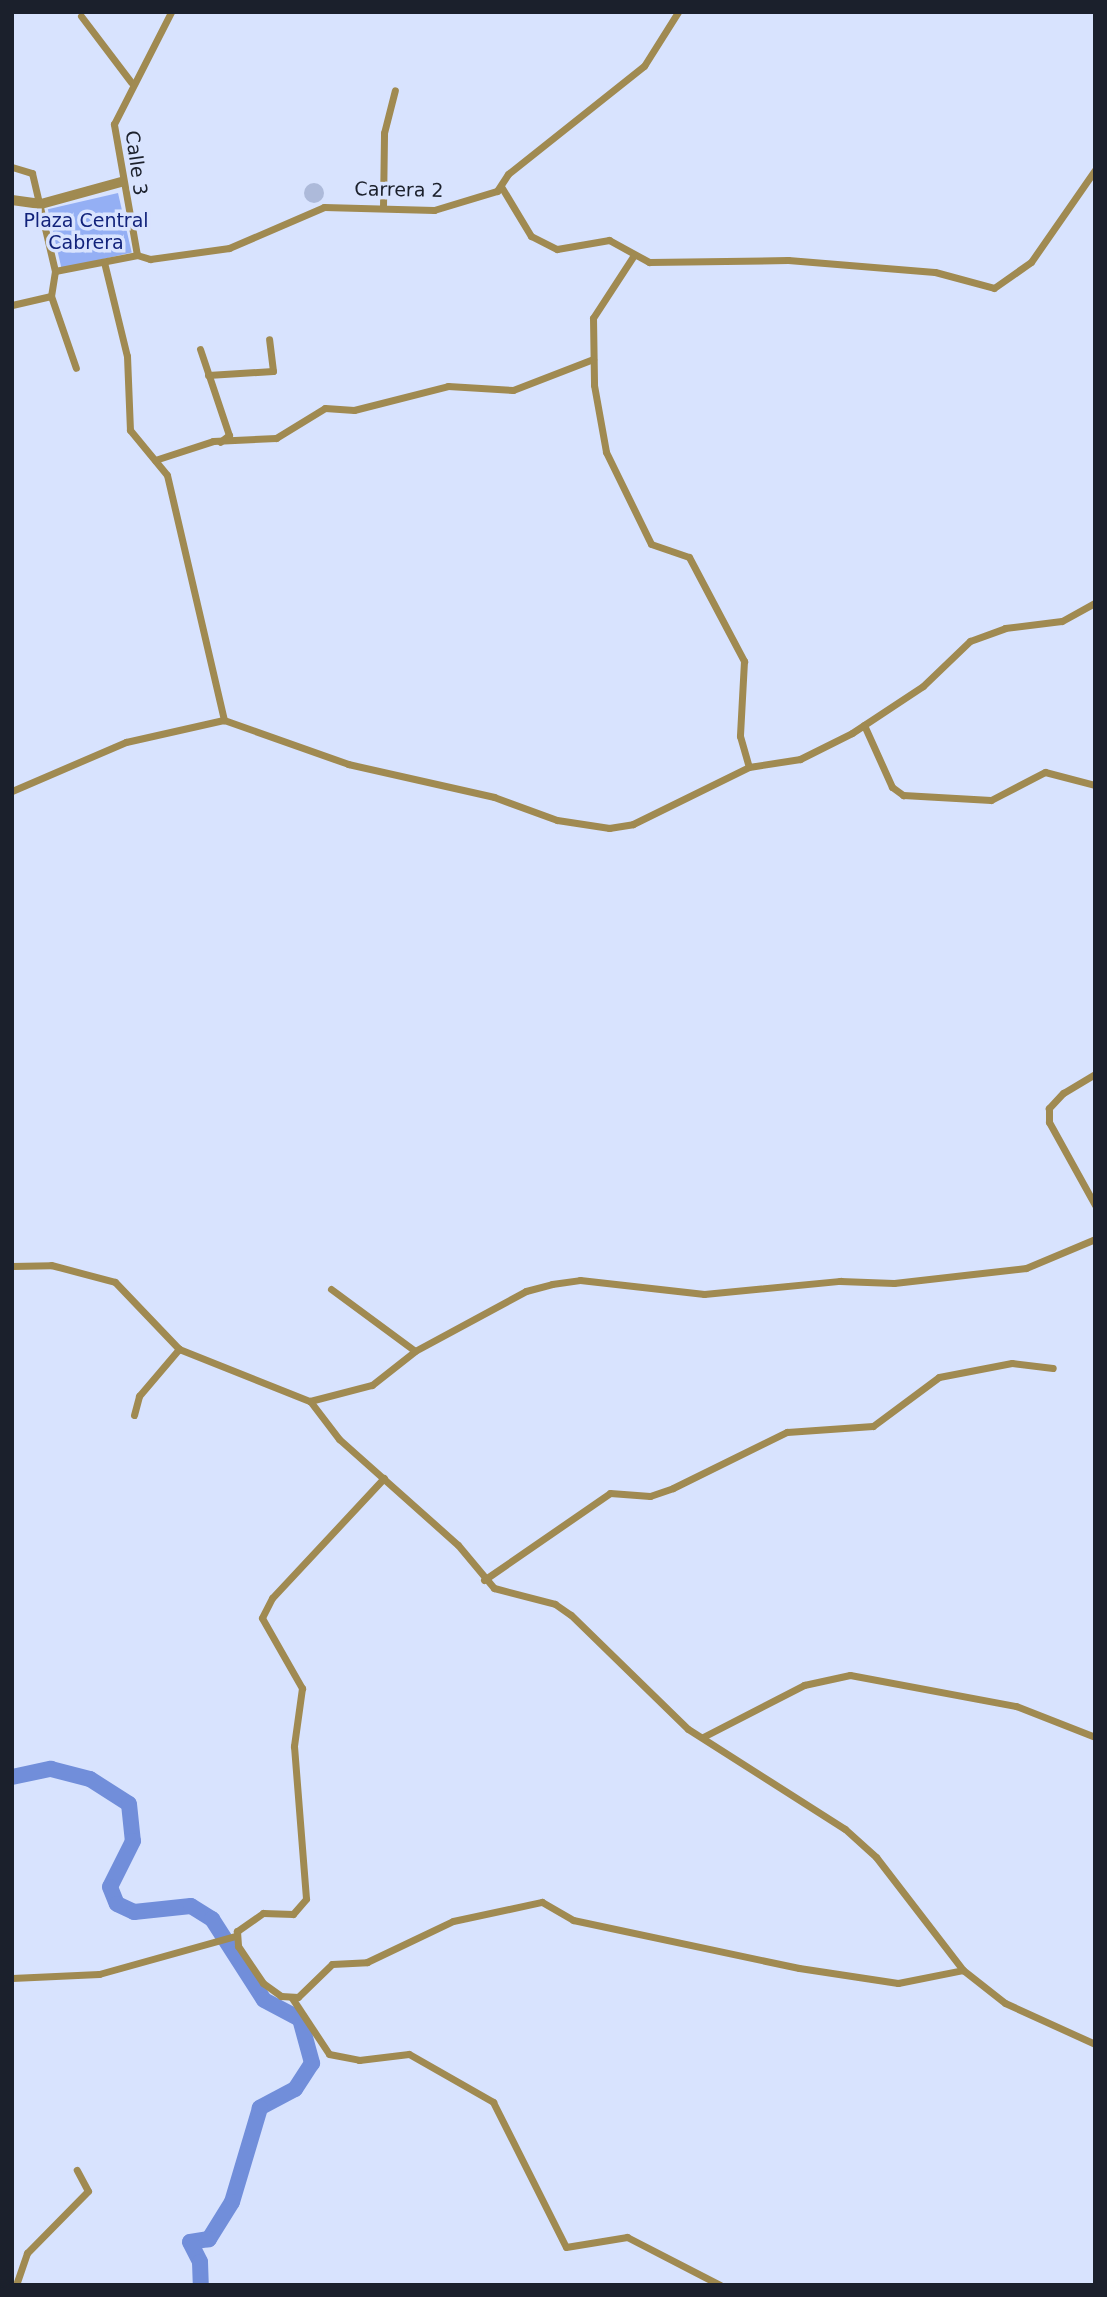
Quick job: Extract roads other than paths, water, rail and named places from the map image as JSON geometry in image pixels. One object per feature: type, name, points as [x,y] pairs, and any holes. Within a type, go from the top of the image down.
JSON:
[{"type":"street","name":"Calle 3","points":[[137,255],[121,181],[114,124],[131,82],[158,45],[171,12]]},
{"type":"street","points":[[675,13],[644,66],[508,174],[502,188],[531,236],[546,245],[609,240],[649,262],[757,258],[919,271],[994,288],[1031,262],[1095,170]]},
{"type":"street","points":[[81,16],[131,82]]},
{"type":"street","points":[[383,207],[384,133],[395,90]]},
{"type":"street","points":[[12,167],[32,173],[55,271],[51,296],[76,368]]},
{"type":"street","points":[[12,200],[41,204],[121,181]]},
{"type":"street","name":"Carrera 2","points":[[55,271],[137,255],[150,259],[229,248],[324,207],[446,209],[502,188]]},
{"type":"street","points":[[634,255],[631,268],[594,311],[593,359],[606,452],[621,491],[655,549],[689,557],[744,661],[740,736],[749,767]]},
{"type":"street","points":[[104,262],[127,356],[130,430],[167,475],[223,720]]},
{"type":"street","points":[[12,305],[51,296]]},
{"type":"street","points":[[208,375],[273,371],[269,339]]},
{"type":"street","points":[[200,349],[229,435],[220,442]]},
{"type":"street","points":[[155,460],[220,442],[276,438],[325,408],[354,410],[448,386],[513,390],[593,359]]},
{"type":"street","points":[[12,791],[126,742],[223,720],[348,764],[609,828],[663,813],[749,767],[800,759],[864,725],[923,686],[970,641],[1005,628],[1062,621],[1095,603]]},
{"type":"street","points":[[864,725],[891,787],[903,794],[990,800],[1045,772],[1095,785]]},
{"type":"street","points":[[1095,1074],[1063,1093],[1049,1108],[1049,1122],[1095,1205]]},
{"type":"street","points":[[310,1401],[372,1385],[415,1351],[526,1291],[552,1284],[580,1280],[704,1294],[840,1281],[894,1283],[1026,1268],[1095,1239]]},
{"type":"street","points":[[12,1266],[51,1265],[115,1282],[179,1349],[310,1401],[339,1439],[458,1545],[484,1580],[555,1604],[674,1717],[845,1829],[876,1857],[963,1970],[1005,2003],[1095,2044]]},
{"type":"street","points":[[331,1289],[415,1351]]},
{"type":"street","points":[[134,1415],[139,1396],[179,1349]]},
{"type":"street","points":[[484,1580],[610,1493],[650,1496],[673,1488],[787,1432],[873,1426],[939,1377],[1012,1363],[1053,1368]]},
{"type":"street","points":[[12,1978],[99,1974],[151,1955],[215,1943],[232,1937],[254,1915],[293,1914],[306,1899],[293,1746],[302,1688],[263,1628],[265,1608],[384,1478]]},
{"type":"street","points":[[704,1737],[804,1685],[850,1675],[1007,1704],[1095,1737]]},
{"type":"street","points":[[292,1998],[332,1964],[367,1962],[453,1921],[530,1902],[582,1922],[799,1968],[898,1983],[963,1970]]},
{"type":"street","points":[[232,1937],[263,1983],[292,1998],[328,2054],[359,2060],[409,2054],[493,2102],[566,2247],[627,2237],[720,2285]]},
{"type":"street","points":[[16,2285],[27,2253],[88,2192],[87,2180],[76,2170]]},
{"type":"waterway","points":[[12,1777],[51,1769],[90,1779],[129,1804],[133,1841],[110,1887],[117,1904],[134,1912],[191,1906],[212,1919],[264,2000],[300,2019],[312,2063],[295,2089],[260,2108],[232,2202],[209,2239],[190,2242],[200,2262],[201,2285]]},
{"type":"park label","name":"Plaza Central Cabrera","points":[[86,232]]}]
